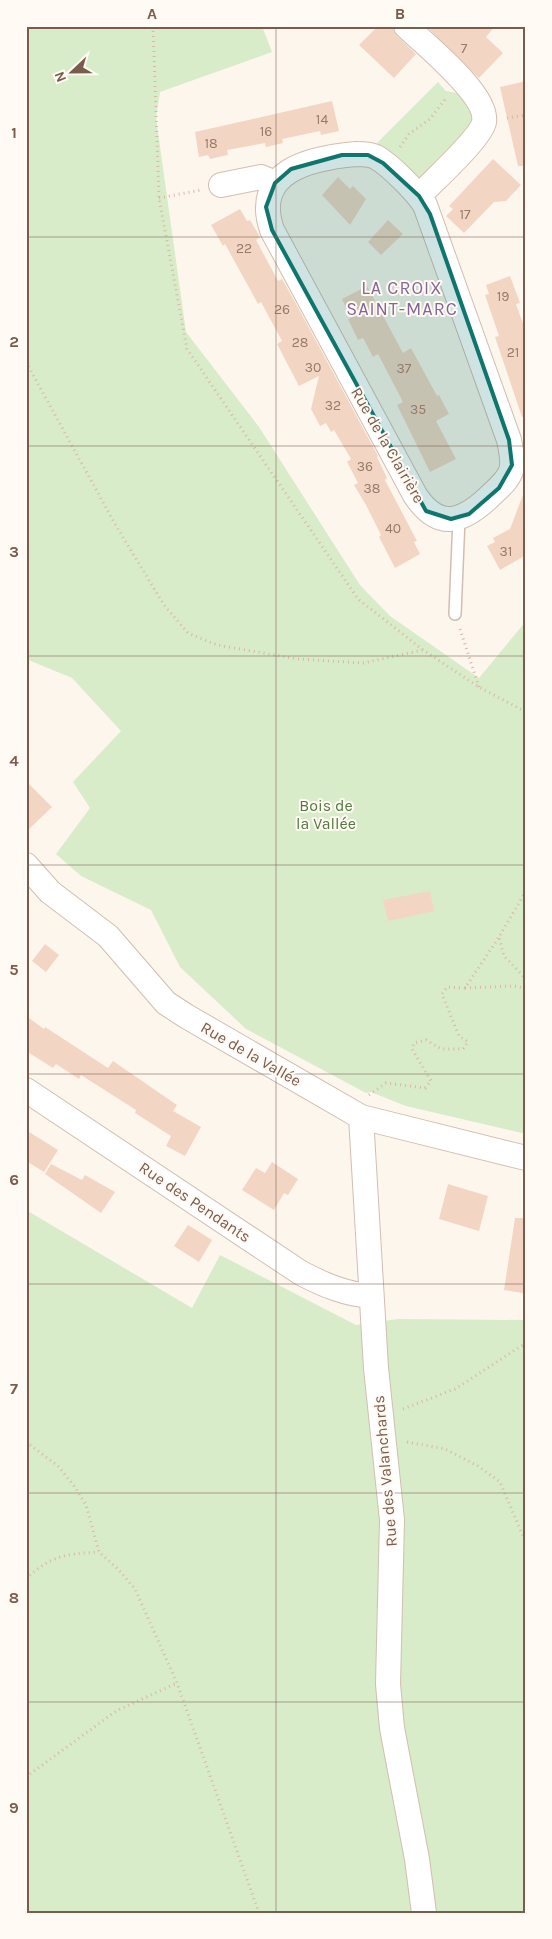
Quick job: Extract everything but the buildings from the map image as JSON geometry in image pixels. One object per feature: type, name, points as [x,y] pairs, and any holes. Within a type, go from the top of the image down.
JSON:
[{"type":"street","points":[[406,26],[462,80],[479,102],[484,122],[475,137],[419,196]]},
{"type":"street","points":[[214,187],[261,177],[275,183],[291,169],[342,155],[368,155],[383,162],[419,196],[434,226],[512,454],[510,473],[499,488],[468,514],[459,518]]},
{"type":"street","name":"Rue de la Clairière","points":[[275,183],[266,207],[272,230],[405,478],[426,511],[442,518],[459,518]]},
{"type":"street","name":"Rue de la Vallée","points":[[26,864],[50,892],[108,936],[166,1003],[211,1031],[364,1108],[526,1158]]},
{"type":"street","name":"Rue des Pendants","points":[[26,1090],[301,1273],[332,1288],[371,1296]]},
{"type":"street","name":"Rue des Valanchards","points":[[364,1108],[371,1296],[380,1411],[392,1520],[388,1684],[392,1728],[417,1859],[424,1913]]},
{"type":"lane","points":[[455,614],[459,518]]},
{"type":"path","points":[[153,26],[159,198],[188,348],[358,599],[423,650],[478,686],[526,712]]},
{"type":"path","points":[[383,162],[404,143],[409,134],[430,118],[462,80]]},
{"type":"path","points":[[159,198],[214,187]]},
{"type":"path","points":[[26,362],[115,524],[164,605],[188,633],[216,646],[298,659],[363,663],[423,650]]},
{"type":"path","points":[[455,614],[478,686]]},
{"type":"path","points":[[465,988],[499,937],[526,891]]},
{"type":"path","points":[[499,937],[504,956],[526,979]]},
{"type":"path","points":[[364,1108],[371,1092],[386,1083],[426,1088],[431,1081],[412,1049],[414,1043],[426,1040],[440,1049],[463,1049],[468,1042],[459,1036],[442,994],[447,988],[513,986],[526,988]]},
{"type":"path","points":[[380,1411],[400,1410],[455,1389],[526,1343]]},
{"type":"path","points":[[383,1437],[445,1449],[478,1466],[500,1482],[526,1543]]},
{"type":"path","points":[[26,1442],[58,1466],[86,1505],[99,1552],[119,1570],[135,1590],[177,1683],[259,1913]]},
{"type":"path","points":[[26,1579],[43,1563],[69,1554],[99,1552]]},
{"type":"path","points":[[26,1777],[116,1711],[177,1683]]},
{"type":"highlighted area","points":[[342,155],[368,155],[383,163],[419,196],[430,214],[509,440],[512,465],[499,488],[469,514],[451,519],[426,511],[272,230],[266,207],[269,194],[275,183],[291,169]]},
{"type":"green space","name":"Bois de la Vallée","points":[[26,26],[262,26],[272,52],[160,92],[156,118],[186,332],[259,427],[360,585],[390,616],[479,678],[526,621],[526,1134],[406,1106],[371,1092],[366,1093],[246,1029],[180,967],[151,910],[81,876],[56,854],[90,808],[73,782],[121,731],[72,678],[26,659]]},
{"type":"green space","points":[[438,82],[446,91],[462,94],[472,106],[473,127],[427,175],[417,179],[373,147]]},
{"type":"green space","points":[[26,1210],[192,1308],[220,1255],[356,1325],[398,1319],[526,1320],[526,1913],[26,1913]]},
{"type":"district","name":"LA CROIX SAINT-MARC","points":[[402,298]]}]
